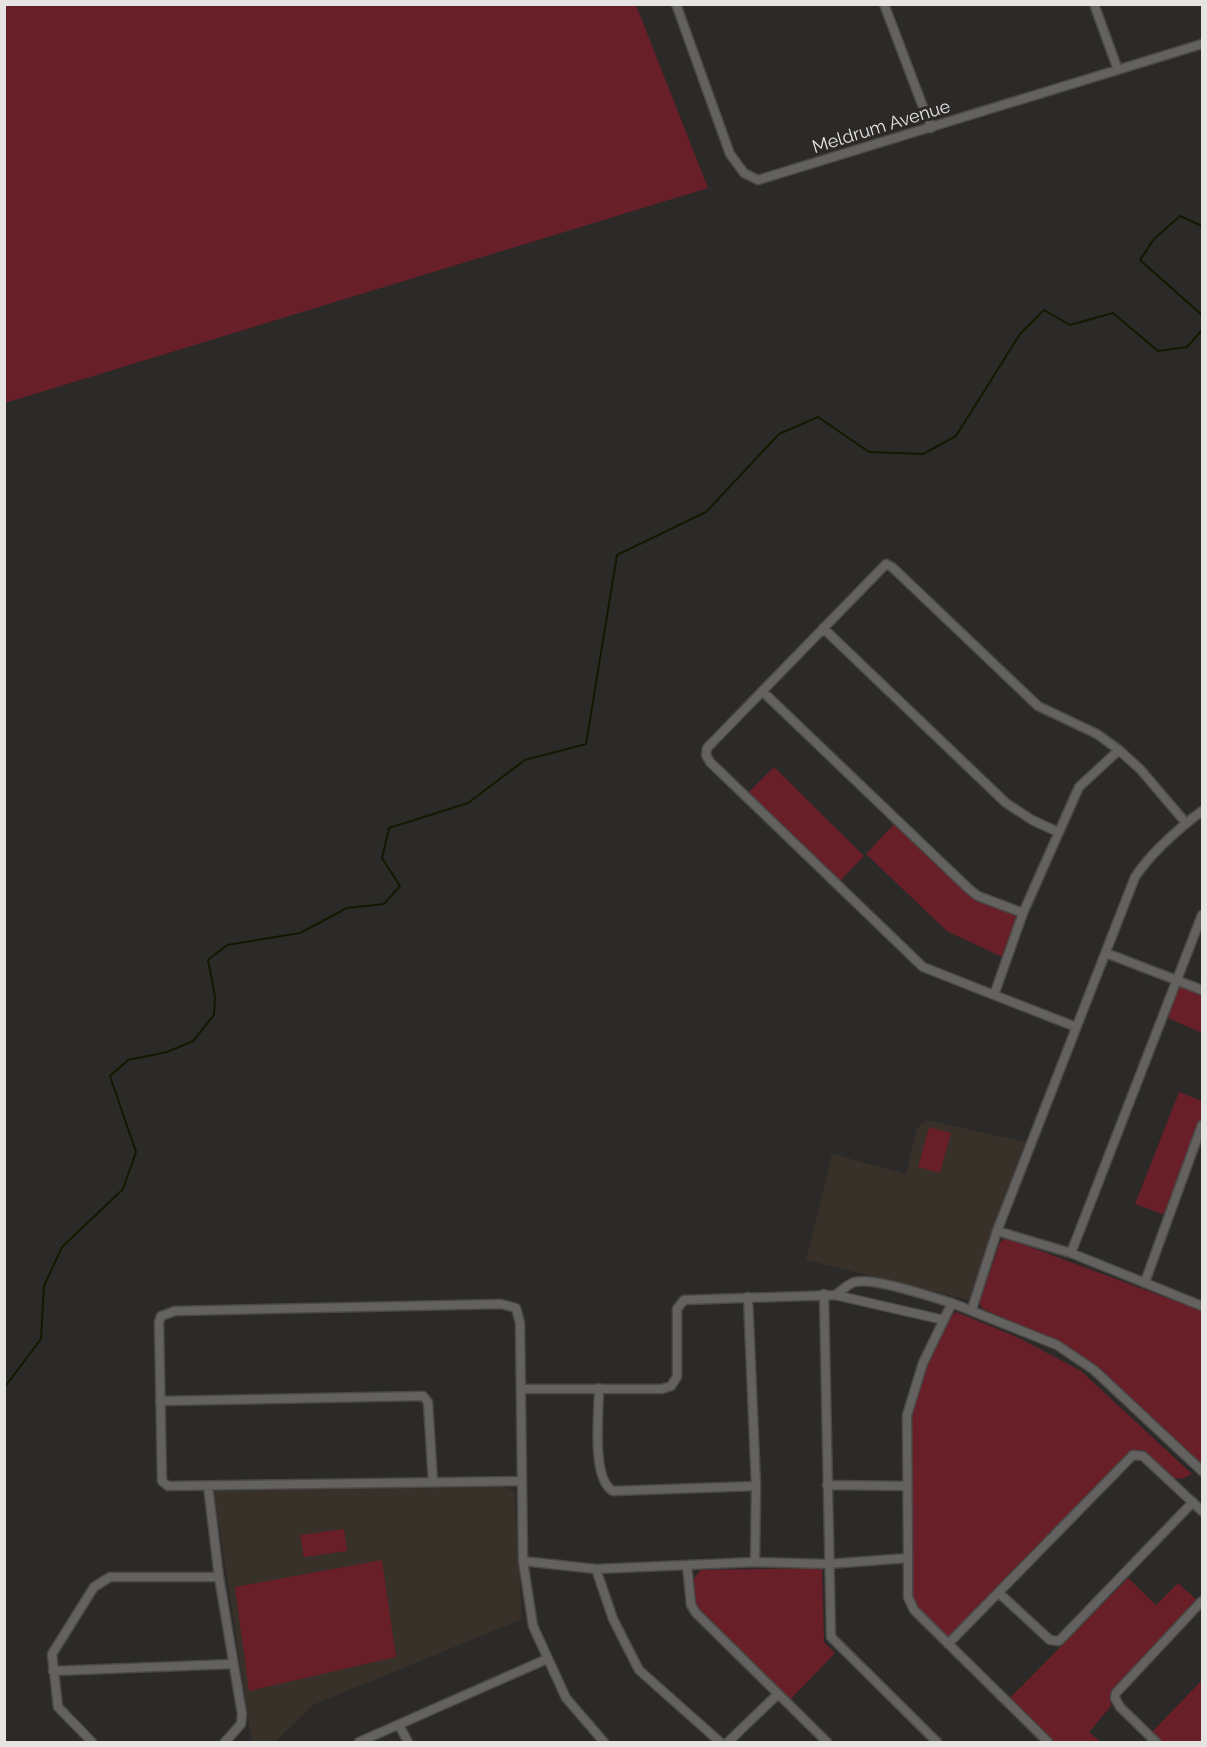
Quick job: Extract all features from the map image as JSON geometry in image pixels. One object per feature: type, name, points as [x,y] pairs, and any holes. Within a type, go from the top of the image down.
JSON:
[{"type":"street","name":"Meldrum Avenue","points":[[676,4],[730,154],[750,177],[758,180],[1203,44]]},
{"type":"street","points":[[885,4],[931,128]]},
{"type":"street","points":[[1094,4],[1118,70]]},
{"type":"street","points":[[1076,1027],[923,967],[710,762],[706,755],[710,745],[884,565],[888,565],[1038,706],[1097,734],[1119,750],[1140,769],[1186,823]]},
{"type":"street","points":[[823,628],[1006,803],[1032,820],[1058,832]]},
{"type":"street","points":[[762,691],[969,889],[978,896],[1023,913]]},
{"type":"street","points":[[994,995],[1023,913],[1081,783],[1119,750]]},
{"type":"street","points":[[972,1310],[997,1232],[1135,877],[1186,823],[1203,811]]},
{"type":"street","points":[[1071,1253],[1203,915]]},
{"type":"street","points":[[1106,953],[1176,982],[1203,990]]},
{"type":"street","points":[[1145,1282],[1203,1125]]},
{"type":"street","points":[[997,1232],[1071,1253],[1203,1306]]},
{"type":"street","points":[[835,1295],[852,1283],[861,1281],[897,1287],[972,1310],[1057,1345],[1094,1370],[1203,1472]]},
{"type":"street","points":[[824,1294],[831,1637],[937,1743]]},
{"type":"street","points":[[521,1389],[662,1389],[671,1386],[677,1377],[677,1309],[681,1302],[824,1294],[944,1320]]},
{"type":"street","points":[[748,1297],[756,1486],[755,1562]]},
{"type":"street","points":[[952,1303],[923,1363],[907,1415],[910,1603],[1048,1743]]},
{"type":"street","points":[[521,1481],[171,1487],[163,1483],[159,1322],[165,1313],[175,1311],[509,1304],[516,1308],[519,1316],[523,1561],[533,1626],[566,1698],[604,1743]]},
{"type":"street","points":[[599,1388],[599,1471],[606,1487],[614,1491],[756,1486]]},
{"type":"street","points":[[160,1401],[423,1396],[428,1402],[433,1484]]},
{"type":"street","points":[[948,1644],[1133,1455],[1143,1456],[1203,1511]]},
{"type":"street","points":[[827,1485],[907,1486]]},
{"type":"street","points":[[208,1486],[219,1577],[242,1720],[225,1743]]},
{"type":"street","points":[[999,1593],[1050,1640],[1059,1641],[1193,1502]]},
{"type":"street","points":[[523,1561],[596,1569],[755,1562],[828,1564],[908,1558]]},
{"type":"street","points":[[687,1565],[693,1609],[827,1743]]},
{"type":"street","points":[[596,1569],[613,1619],[639,1670],[720,1743]]},
{"type":"street","points":[[93,1743],[58,1707],[53,1671],[54,1649],[94,1587],[105,1578],[219,1577]]},
{"type":"street","points":[[1156,1743],[1114,1698],[1116,1693],[1203,1601]]},
{"type":"street","points":[[359,1743],[547,1659]]},
{"type":"street","points":[[53,1671],[233,1664]]},
{"type":"street","points":[[728,1743],[777,1695]]},
{"type":"street","points":[[399,1725],[408,1743]]},
{"type":"shaded area","points":[[5,4],[636,5],[708,188],[5,403]]},
{"type":"shaded area","points":[[774,767],[864,856],[839,882],[747,794]]},
{"type":"shaded area","points":[[896,822],[958,883],[1020,914],[1002,957],[947,931],[866,854]]},
{"type":"shaded area","points":[[1184,987],[1202,994],[1202,1033],[1168,1018],[1178,989]]},
{"type":"shaded area","points":[[1179,1092],[1202,1101],[1202,1115],[1165,1215],[1135,1204]]},
{"type":"shaded area","points":[[927,1120],[1025,1142],[969,1300],[806,1260],[832,1154],[906,1174],[917,1128]]},
{"type":"shaded area","points":[[929,1127],[951,1133],[940,1173],[918,1167]]},
{"type":"shaded area","points":[[1006,1238],[1202,1311],[1202,1467],[1096,1368],[1058,1342],[983,1309],[979,1303],[1000,1242]]},
{"type":"shaded area","points":[[956,1312],[1019,1338],[1081,1371],[1192,1474],[1174,1479],[1139,1452],[948,1641],[916,1609],[910,1597],[908,1416],[933,1345],[948,1320]]},
{"type":"shaded area","points":[[500,1486],[513,1490],[515,1496],[522,1619],[313,1705],[275,1742],[252,1742],[214,1491]]},
{"type":"shaded area","points":[[344,1529],[347,1551],[304,1557],[300,1535]]},
{"type":"shaded area","points":[[382,1560],[396,1657],[249,1691],[235,1587]]},
{"type":"shaded area","points":[[822,1568],[824,1642],[835,1653],[789,1701],[696,1608],[694,1579],[700,1570]]},
{"type":"shaded area","points":[[1128,1578],[1156,1605],[1178,1583],[1199,1602],[1112,1692],[1111,1706],[1089,1732],[1101,1742],[1053,1742],[1009,1699]]},
{"type":"shaded area","points":[[1202,1680],[1202,1742],[1159,1742],[1150,1734]]},
{"type":"waterway","points":[[1202,226],[1180,216],[1154,239],[1140,260],[1202,315]]},
{"type":"waterway","points":[[4,1388],[41,1339],[44,1286],[62,1247],[123,1189],[136,1152],[110,1076],[128,1060],[167,1052],[193,1041],[214,1015],[215,996],[208,960],[227,945],[300,933],[347,908],[384,904],[400,886],[382,858],[389,828],[468,803],[525,760],[586,744],[617,555],[706,512],[779,434],[818,417],[869,452],[923,454],[956,436],[1020,334],[1044,310],[1070,325],[1113,313],[1158,351],[1187,347],[1202,330]]}]
